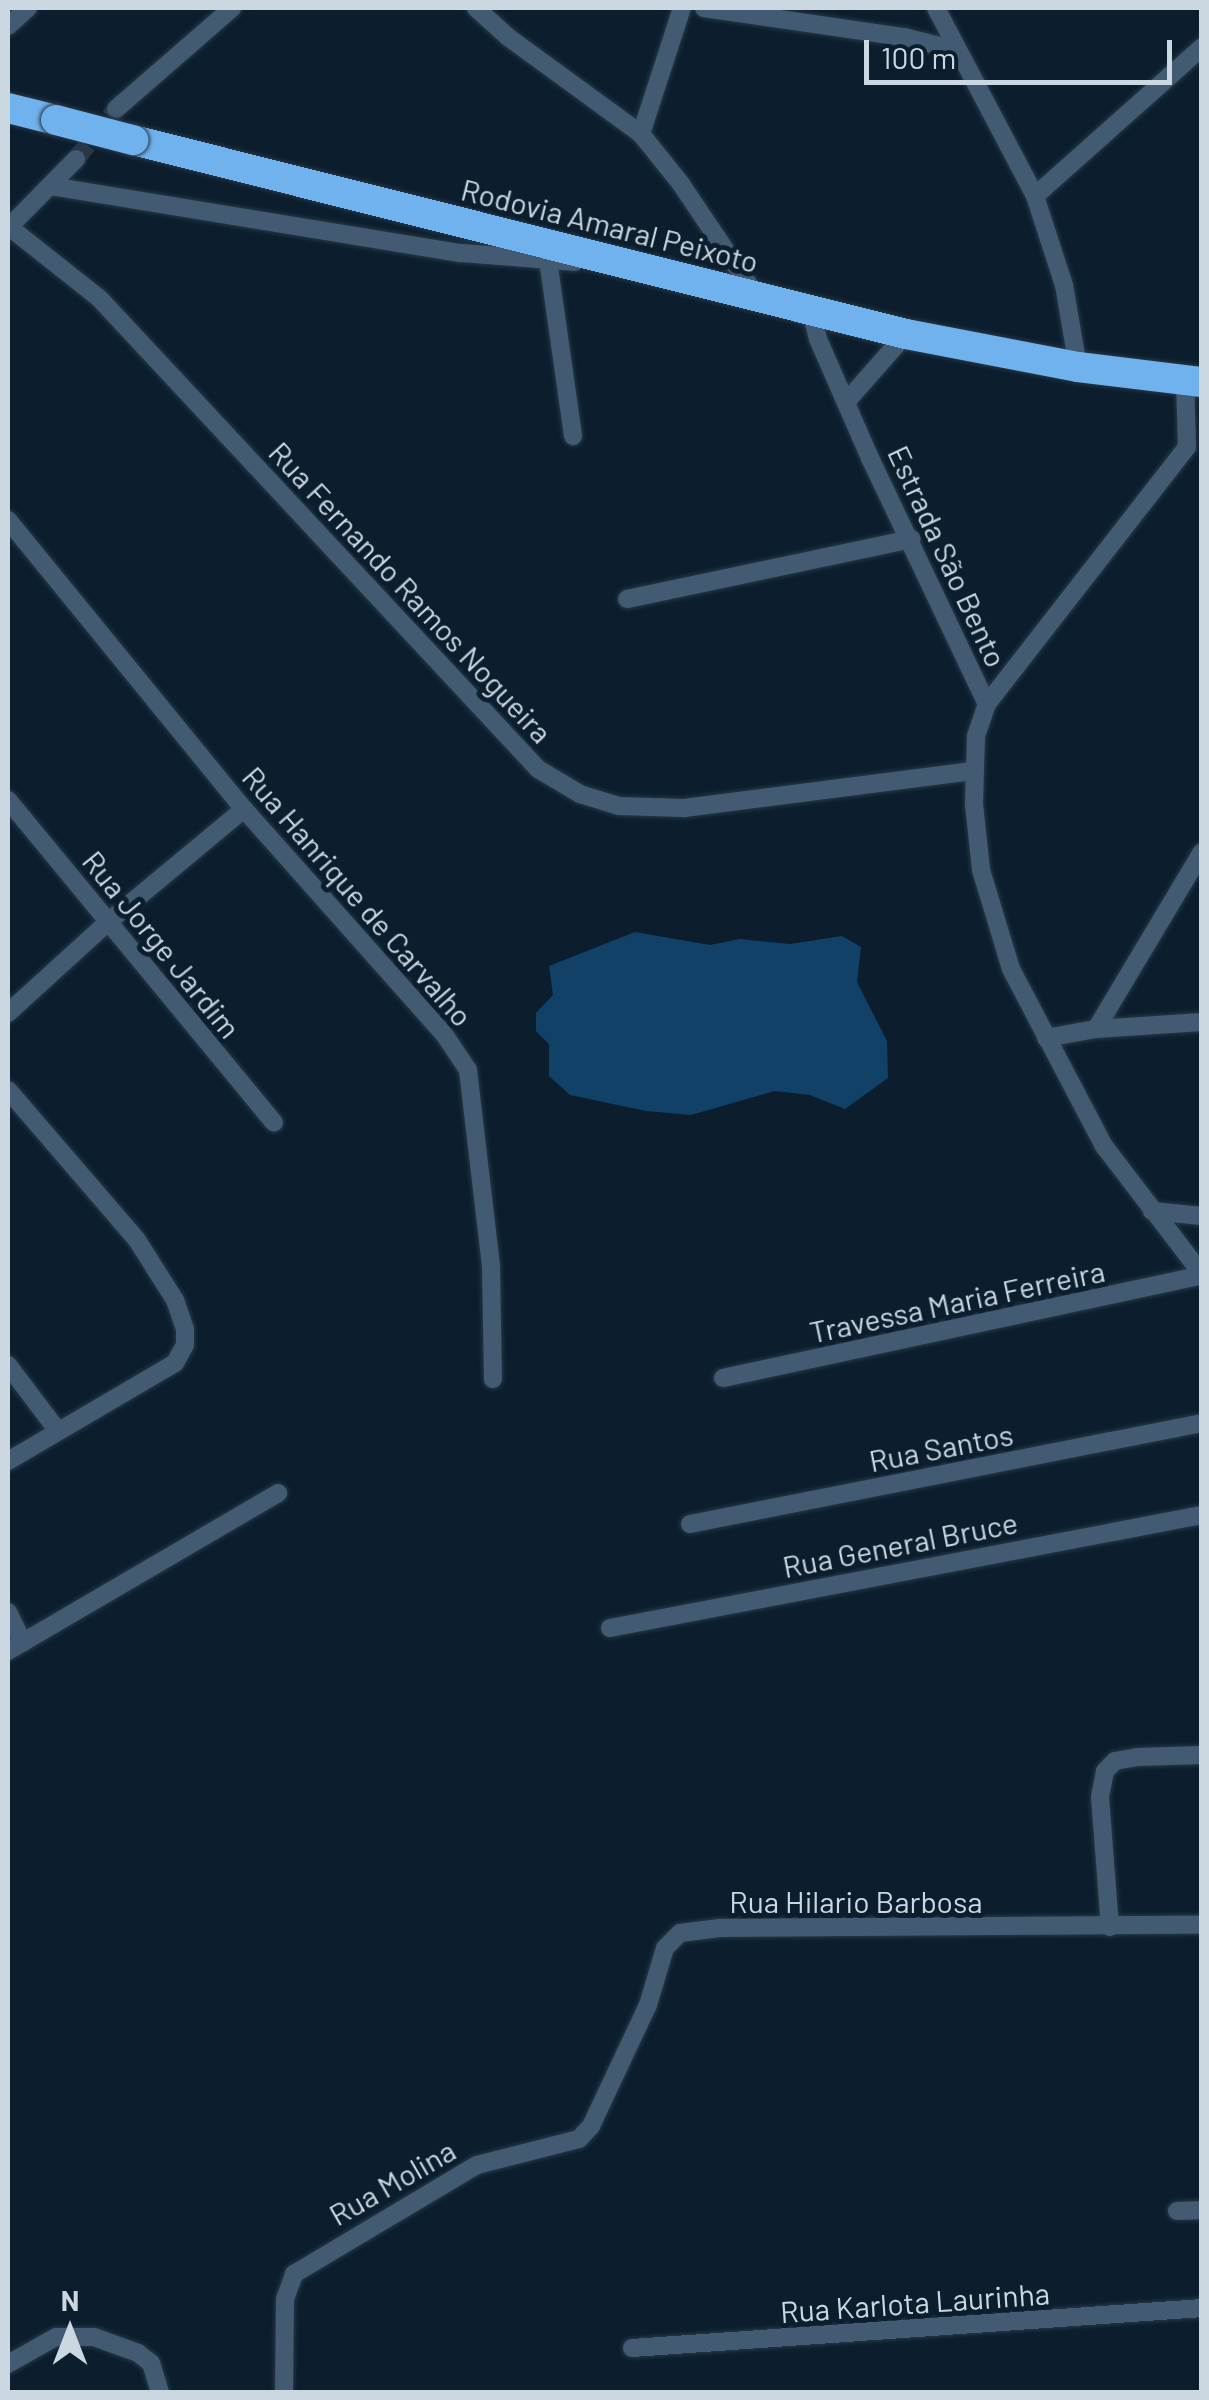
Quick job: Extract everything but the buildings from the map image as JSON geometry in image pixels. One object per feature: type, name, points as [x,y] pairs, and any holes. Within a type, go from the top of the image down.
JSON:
[{"type":"highway","name":"Rodovia Amaral Peixoto","points":[[8,108],[906,334],[1078,367],[1193,381]]},
{"type":"street","points":[[8,26],[28,8]]},
{"type":"street","points":[[116,108],[232,8]]},
{"type":"street","points":[[476,8],[508,37],[642,134],[681,184],[758,299]]},
{"type":"street","points":[[642,134],[682,8]]},
{"type":"street","points":[[704,8],[904,37],[955,50]]},
{"type":"street","points":[[935,8],[1035,196],[1064,285],[1078,367]]},
{"type":"street","points":[[1035,196],[1202,47]]},
{"type":"street","points":[[8,227],[76,160]]},
{"type":"street","points":[[51,186],[461,253],[628,265]]},
{"type":"street","name":"Rua Fernando Ramos Nogueira","points":[[8,227],[99,298],[538,769],[580,794],[619,806],[684,808],[973,770]]},
{"type":"street","points":[[548,260],[573,436]]},
{"type":"street","name":"Estrada São Bento","points":[[811,311],[818,339],[846,402],[987,704],[976,736],[973,770],[981,870],[1010,968],[1104,1146],[1202,1275]]},
{"type":"street","points":[[846,402],[906,334]]},
{"type":"street","points":[[987,704],[1194,446],[1193,381]]},
{"type":"street","name":"Rua Hanrique de Carvalho","points":[[8,520],[161,702],[244,810],[444,1034],[468,1070],[491,1266],[494,1379]]},
{"type":"street","points":[[626,599],[912,540]]},
{"type":"street","name":"Rua Jorge Jardim","points":[[8,800],[274,1123]]},
{"type":"street","points":[[8,1013],[108,922],[244,810]]},
{"type":"street","points":[[1096,1029],[1202,852]]},
{"type":"street","points":[[1046,1038],[1096,1029],[1202,1022]]},
{"type":"street","points":[[8,1090],[136,1240],[175,1300],[185,1329],[185,1345],[175,1362],[8,1461]]},
{"type":"street","points":[[1152,1211],[1202,1216]]},
{"type":"street","name":"Travessa Maria Ferreira","points":[[723,1378],[1202,1275]]},
{"type":"street","points":[[8,1365],[58,1431]]},
{"type":"street","name":"Rua Santos","points":[[690,1524],[1202,1423]]},
{"type":"street","points":[[8,1612],[15,1647],[278,1493]]},
{"type":"street","name":"Rua General Bruce","points":[[610,1628],[1202,1515]]},
{"type":"street","points":[[1110,1926],[1100,1796],[1105,1771],[1115,1761],[1138,1756],[1202,1755]]},
{"type":"street","name":"Rua Hilario Barbosa","points":[[612,2085],[648,2005],[666,1948],[680,1933],[720,1928],[1202,1925]]},
{"type":"street","name":"Rua Molina","points":[[284,2392],[285,2299],[294,2274],[477,2165],[579,2139],[612,2085]]},
{"type":"street","points":[[1177,2211],[1202,2210]]},
{"type":"street","name":"Rua Karlota Laurinha","points":[[632,2348],[1202,2308]]},
{"type":"street","points":[[8,2364],[56,2337],[94,2337],[138,2353],[151,2363],[160,2392]]},
{"type":"shaded area","points":[[635,932],[710,945],[740,939],[790,944],[842,936],[861,947],[857,982],[887,1041],[888,1078],[845,1109],[810,1095],[774,1091],[691,1115],[646,1111],[570,1095],[549,1076],[549,1044],[536,1031],[536,1013],[553,995],[549,966]]},
{"type":"tunnel","points":[[76,159],[116,109]]}]
